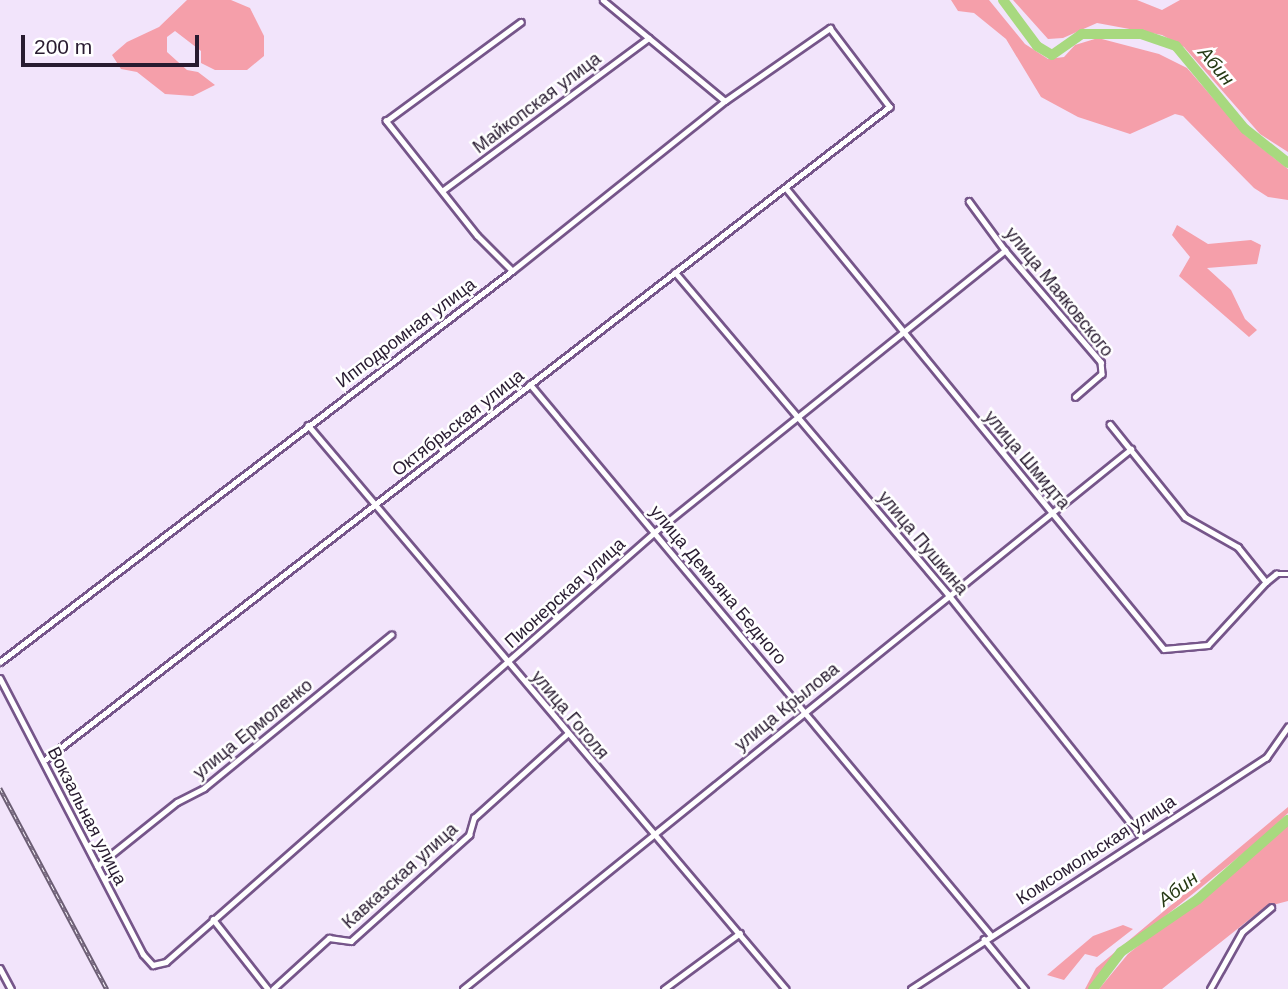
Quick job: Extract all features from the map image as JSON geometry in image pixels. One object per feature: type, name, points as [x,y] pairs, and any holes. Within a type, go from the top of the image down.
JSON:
[{"type":"street","points":[[603,0],[725,101]]},
{"type":"street","points":[[512,271],[442,191],[386,121],[521,22]]},
{"type":"street","name":"Ипподромная улица","points":[[0,662],[512,271],[725,101],[830,28],[890,107]]},
{"type":"street","name":"Майкопская улица","points":[[442,191],[649,38]]},
{"type":"street","name":"Октябрьская улица","points":[[44,761],[890,107]]},
{"type":"street","name":"улица Шмидта","points":[[786,188],[1164,649],[1208,645],[1266,582]]},
{"type":"street","name":"улица Маяковского","points":[[969,201],[1004,250],[1101,362],[1102,374],[1076,397]]},
{"type":"street","name":"Пионерская улица","points":[[153,965],[166,962],[656,531],[1004,250]]},
{"type":"street","name":"улица Пушкина","points":[[675,272],[948,594],[1142,837]]},
{"type":"street","name":"улица Демьяна Бедного","points":[[530,384],[656,531],[990,934]]},
{"type":"street","points":[[1110,424],[1185,517],[1238,547],[1266,582],[1276,574],[1288,574]]},
{"type":"street","name":"улица Гоголя","points":[[308,425],[377,504],[567,734],[786,989]]},
{"type":"street","name":"улица Крылова","points":[[463,989],[948,594],[1053,514],[1131,449]]},
{"type":"street","name":"улица Ермоленко","points":[[97,866],[177,802],[204,788],[391,635]]},
{"type":"street","name":"Вокзальная улица","points":[[0,678],[97,866],[153,965]]},
{"type":"street","name":"Комсомольская улица","points":[[911,989],[990,934],[1266,758],[1288,727]]},
{"type":"street","name":"Кавказская улица","points":[[270,989],[329,938],[351,941],[469,835],[474,818],[567,734]]},
{"type":"street","points":[[1210,989],[1242,932],[1271,908]]},
{"type":"street","points":[[214,919],[270,989]]},
{"type":"street","points":[[664,989],[740,933]]},
{"type":"street","points":[[984,939],[1025,989]]},
{"type":"street","points":[[0,968],[11,989]]},
{"type":"shaded area","points":[[187,0],[231,0],[250,8],[264,36],[264,56],[247,70],[215,70],[201,63],[201,51],[175,31],[167,37],[167,52],[187,70],[198,72],[215,85],[193,96],[165,94],[137,72],[121,69],[112,55],[127,42],[159,27]]},
{"type":"shaded area","points":[[951,0],[989,0],[1025,44],[1048,59],[1064,57],[1075,45],[1098,38],[1159,54],[1187,68],[1245,135],[1288,169],[1288,200],[1268,197],[1254,188],[1183,116],[1175,114],[1130,134],[1078,117],[1041,97],[1006,39],[974,13],[958,11]]},
{"type":"shaded area","points":[[1013,0],[1137,0],[1162,10],[1180,0],[1288,0],[1288,152],[1260,134],[1184,47],[1162,35],[1097,23],[1063,38],[1048,39]]},
{"type":"shaded area","points":[[1177,225],[1208,244],[1251,240],[1261,245],[1257,264],[1207,268],[1231,290],[1245,319],[1257,330],[1249,337],[1179,276],[1190,257],[1172,235]]},
{"type":"shaded area","points":[[1288,807],[1288,813],[1261,839],[1107,963],[1089,989],[1085,989],[1096,968]]},
{"type":"shaded area","points":[[1288,825],[1288,901],[1265,907],[1162,989],[1099,989],[1128,954]]},
{"type":"shaded area","points":[[1123,925],[1133,929],[1097,957],[1085,954],[1064,980],[1047,975],[1093,936]]},
{"type":"waterway","name":"Абин","points":[[1003,0],[1037,46],[1052,55],[1082,34],[1141,34],[1176,46],[1245,129],[1288,163]]},
{"type":"waterway","name":"Абин","points":[[1093,989],[1121,952],[1198,899],[1288,820]]},
{"type":"railway","points":[[0,788],[107,989]]}]
